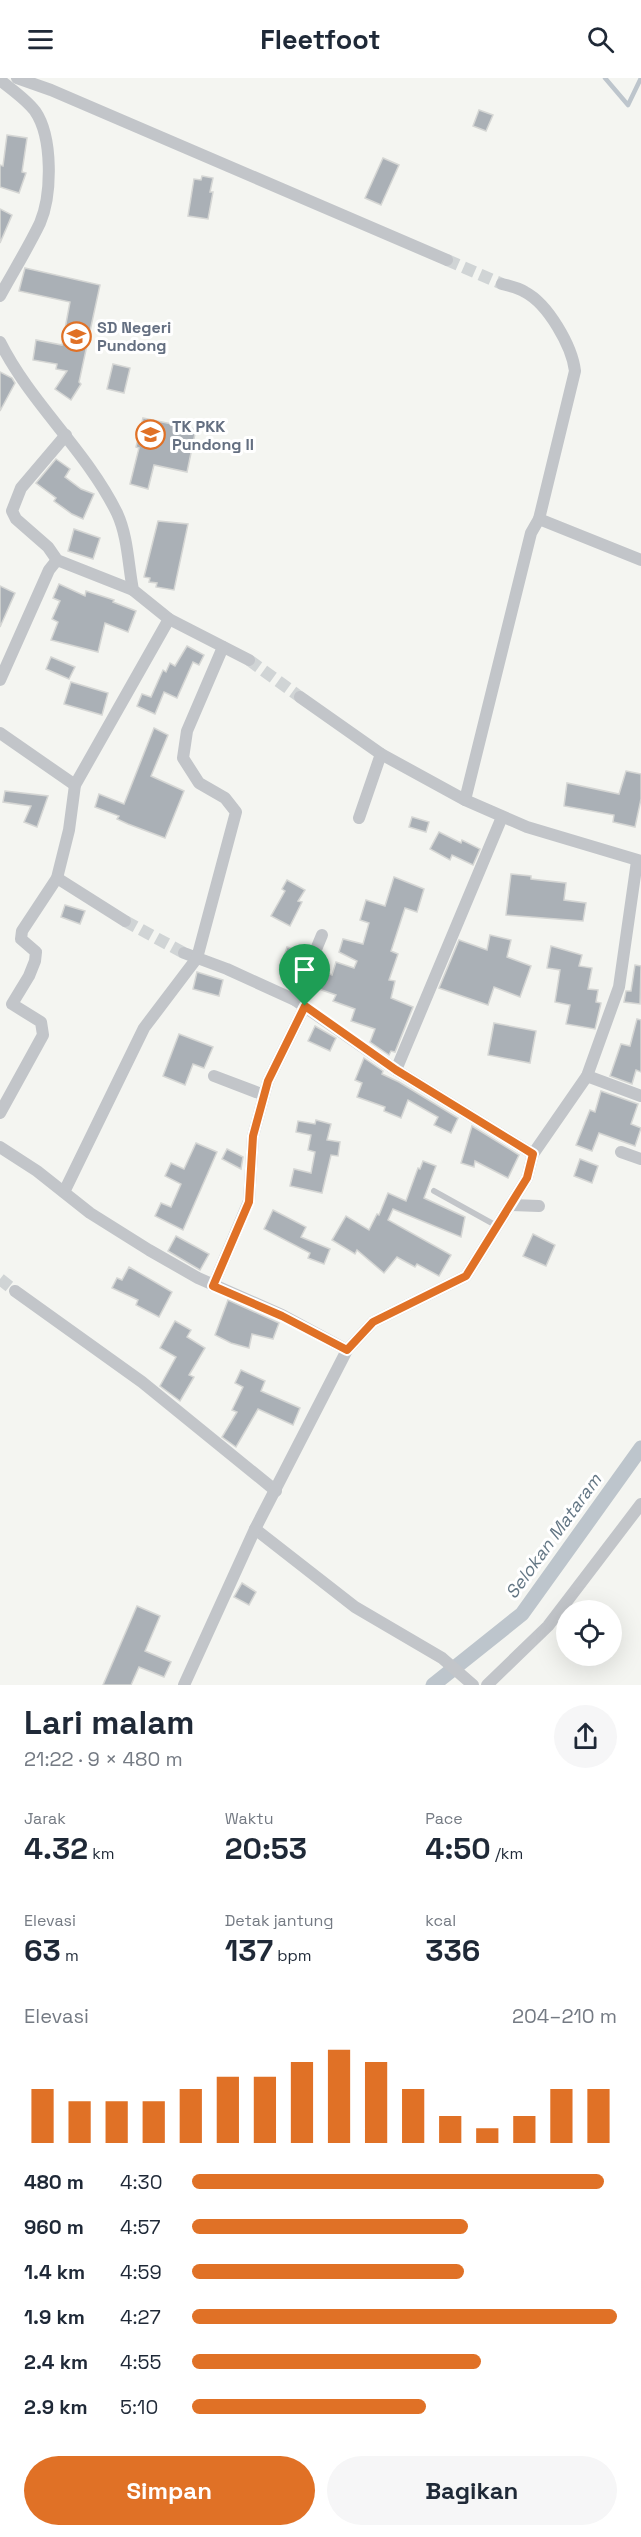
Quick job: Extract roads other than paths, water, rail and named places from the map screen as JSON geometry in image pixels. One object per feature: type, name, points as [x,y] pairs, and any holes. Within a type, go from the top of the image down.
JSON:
[{"type":"street","points":[[17,78],[51,90],[447,260]]},
{"type":"street","points":[[0,80],[35,111],[46,134],[48,176],[46,200],[40,222],[0,296]]},
{"type":"street","points":[[465,800],[531,533],[539,519],[575,371],[574,360],[556,323],[544,308],[526,292],[502,284]]},
{"type":"street","points":[[0,342],[23,382],[94,473],[118,514],[126,537],[133,590]]},
{"type":"street","points":[[66,435],[21,488],[12,511],[16,519],[48,547],[57,560],[133,590],[169,619],[249,660]]},
{"type":"street","points":[[539,519],[641,560]]},
{"type":"street","points":[[0,680],[49,570],[57,560]]},
{"type":"street","points":[[0,1113],[43,1035],[41,1022],[12,1004],[35,961],[36,952],[21,939],[22,931],[57,878],[69,830],[75,785],[169,619]]},
{"type":"street","points":[[64,1192],[144,1028],[197,958],[236,812],[225,798],[199,783],[183,758],[187,731],[224,647]]},
{"type":"street","points":[[184,1685],[255,1529],[347,1350],[373,1322],[466,1276],[527,1178],[533,1154],[587,1076],[619,987],[639,861],[527,827],[465,800],[381,754],[300,697]]},
{"type":"street","points":[[0,733],[75,785]]},
{"type":"street","points":[[359,818],[381,754]]},
{"type":"street","points":[[396,1070],[502,817]]},
{"type":"street","points":[[57,878],[126,921]]},
{"type":"street","points":[[213,1286],[249,1202],[250,1153],[264,1095],[300,1003],[322,935]]},
{"type":"street","points":[[184,953],[300,1003],[396,1070],[533,1154]]},
{"type":"street","points":[[214,1076],[264,1095]]},
{"type":"street","points":[[587,1076],[641,1096]]},
{"type":"street","points":[[0,1147],[90,1213],[149,1250],[213,1286],[282,1316],[347,1350]]},
{"type":"street","points":[[621,1152],[641,1159]]},
{"type":"street","points":[[512,1204],[539,1206]]},
{"type":"street","points":[[15,1291],[142,1382],[276,1491]]},
{"type":"street","points":[[487,1685],[548,1626],[641,1504]]},
{"type":"street","points":[[255,1529],[355,1607],[442,1658],[473,1685]]},
{"type":"lane","points":[[434,1191],[497,1226]]},
{"type":"waterway","points":[[605,78],[628,105],[641,78]]},
{"type":"waterway","name":"Selokan Mataram","points":[[433,1685],[522,1614],[641,1448]]},
{"type":"tunnel","points":[[447,260],[502,284]]},
{"type":"tunnel","points":[[249,660],[300,697]]},
{"type":"tunnel","points":[[125,921],[184,953]]},
{"type":"tunnel","points":[[0,1279],[15,1291]]},
{"type":"place","name":"SD Negeri Pundong","points":[[76,336]]},
{"type":"place","name":"TK PKK Pundong II","points":[[151,435]]}]
